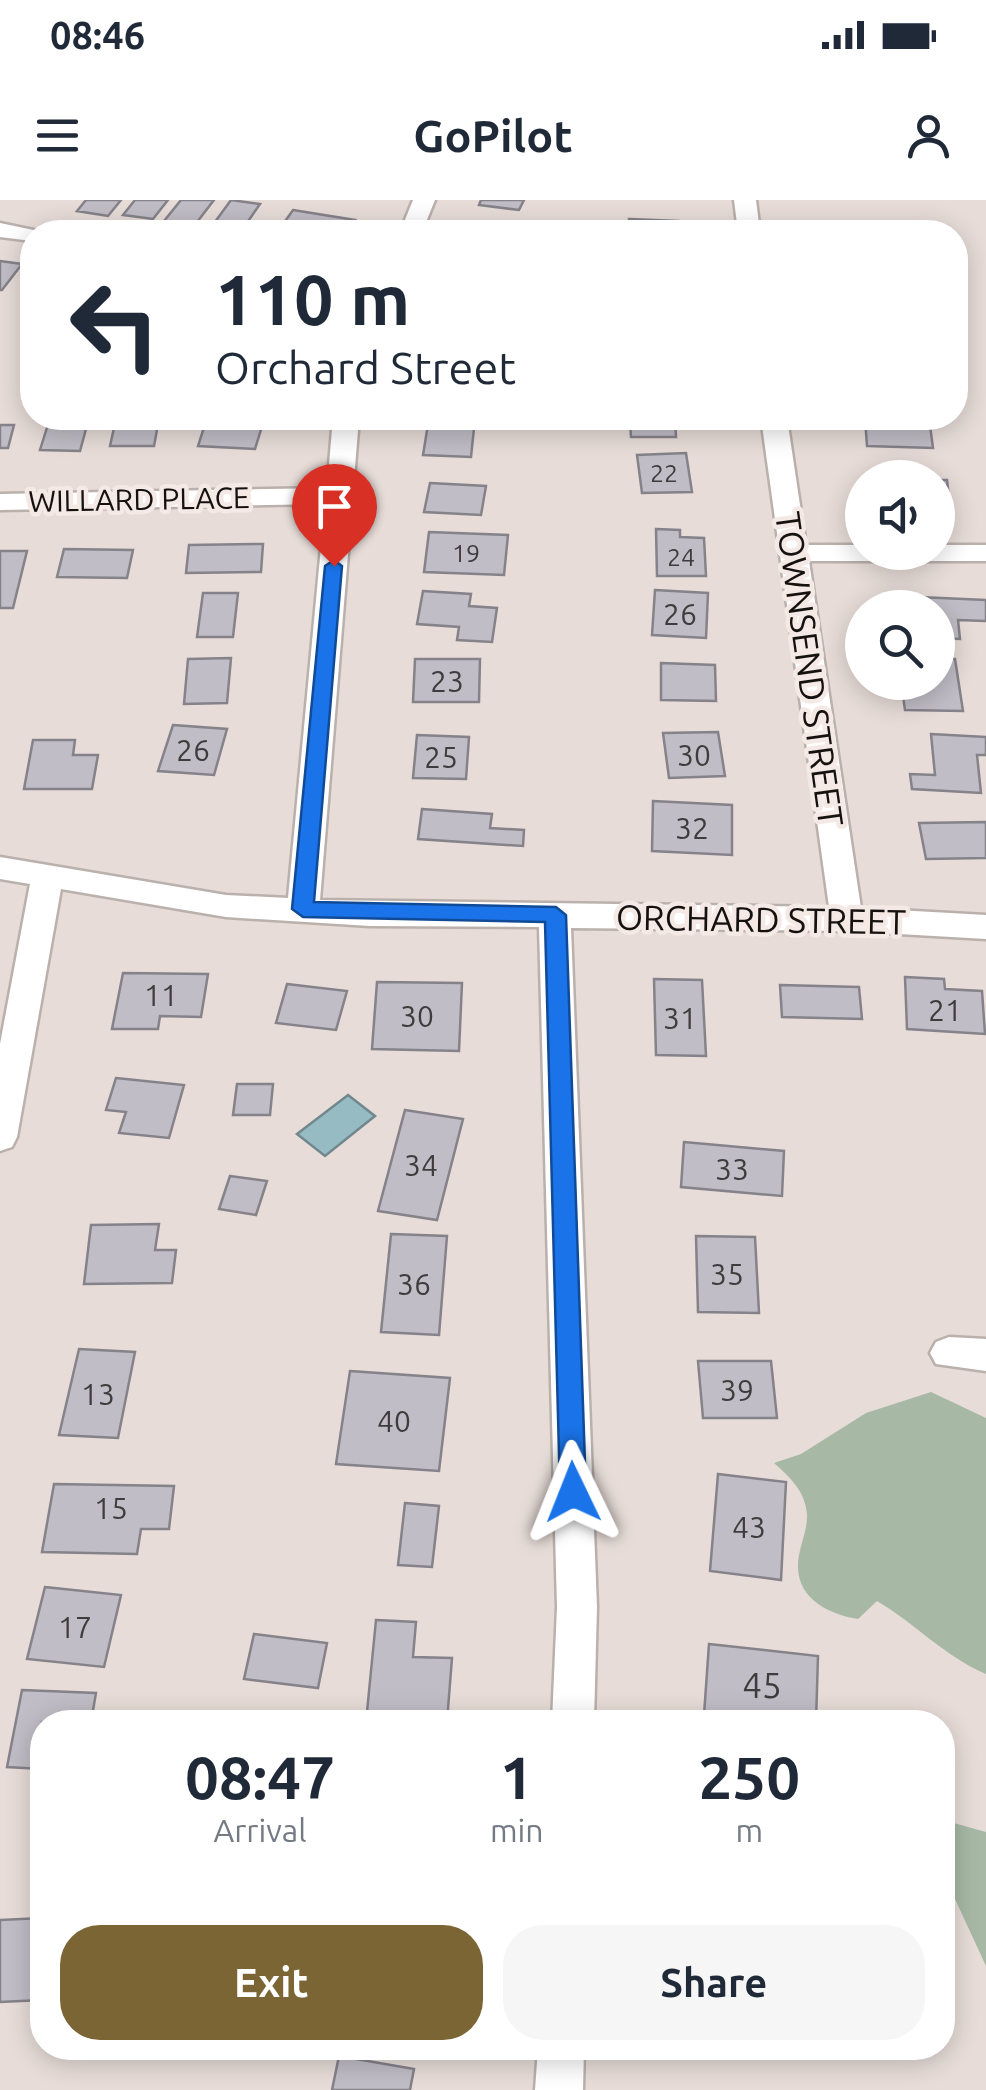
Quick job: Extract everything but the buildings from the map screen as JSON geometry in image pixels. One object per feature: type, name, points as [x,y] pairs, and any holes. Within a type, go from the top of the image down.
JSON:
[{"type":"street","points":[[303,909],[345,430]]},
{"type":"street","name":"TOWNSEND STREET","points":[[776,430],[847,920]]},
{"type":"street","name":"WILLARD PLACE","points":[[0,502],[338,496]]},
{"type":"street","points":[[792,553],[986,553]]},
{"type":"street","name":"ORCHARD STREET","points":[[0,868],[226,906],[986,926]]},
{"type":"street","points":[[0,1137],[47,877]]},
{"type":"street","points":[[556,915],[577,1607],[573,1710]]},
{"type":"street","points":[[559,2090],[560,2060]]},
{"type":"green space","points":[[931,1392],[986,1418],[986,1674],[877,1601],[858,1619],[827,1610],[810,1597],[798,1568],[806,1506],[796,1485],[774,1463],[801,1454],[866,1413]]},
{"type":"green space","points":[[955,1823],[986,1832],[986,1966],[955,1899]]},
{"type":"water","points":[[348,1095],[375,1116],[325,1156],[297,1134]]},
{"type":"route","points":[[334,566],[303,909],[370,914],[556,915],[573,1492]]}]
